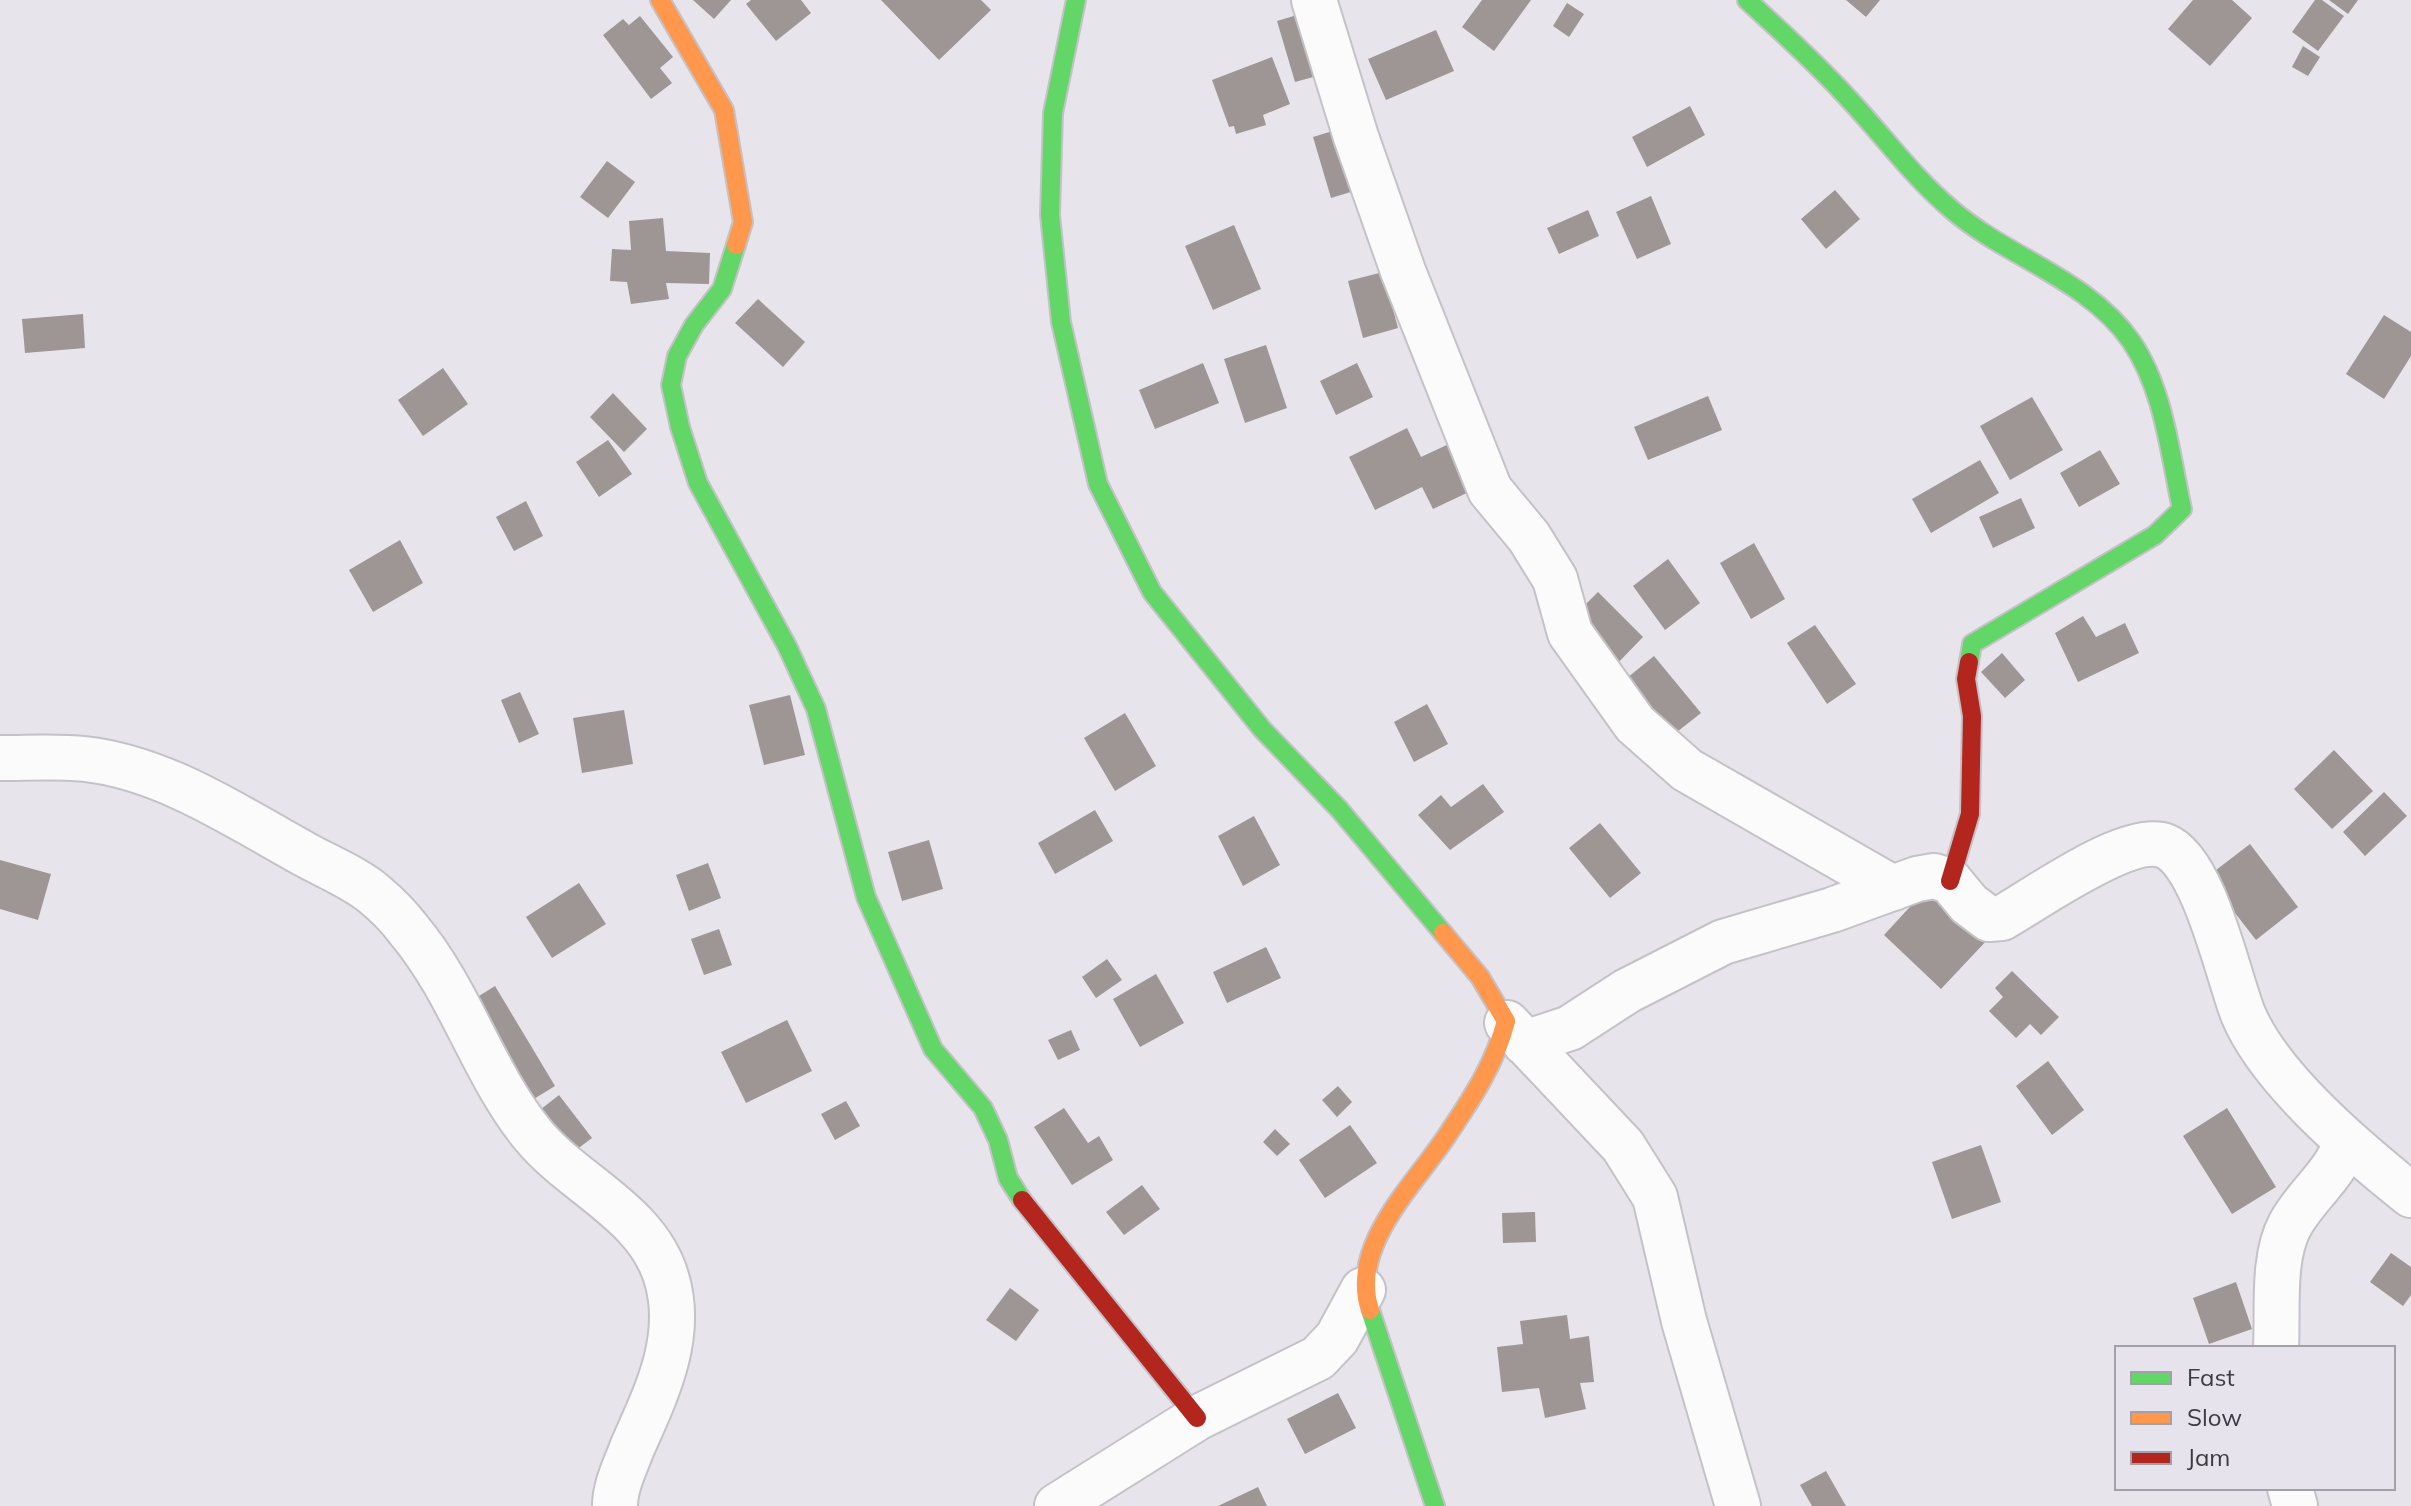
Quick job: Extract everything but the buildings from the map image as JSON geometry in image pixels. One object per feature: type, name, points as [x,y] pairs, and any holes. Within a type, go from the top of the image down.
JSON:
[{"type":"street","points":[[660,0],[708,77],[724,110],[743,222],[722,289],[694,325],[677,356],[671,385],[680,427],[698,483],[781,634],[816,709],[866,897],[933,1049],[983,1108],[998,1140],[1008,1178],[1024,1203],[1197,1418]]},
{"type":"street","points":[[1076,0],[1053,113],[1050,215],[1061,322],[1098,484],[1152,592],[1262,729],[1339,809],[1470,965],[1515,1032],[1623,1146],[1655,1197],[1684,1321],[1738,1506]]},
{"type":"street","points":[[1314,0],[1398,256],[1490,490],[1529,537],[1555,579],[1570,633],[1635,724],[1687,770],[1893,888]]},
{"type":"street","points":[[1747,0],[1813,63],[1965,220],[2071,289],[2114,323],[2131,341],[2151,384],[2182,509],[2155,535],[1972,644],[1966,679],[1972,716],[1970,814],[1950,881]]},
{"type":"street","points":[[0,758],[86,759],[165,780],[373,893],[408,928],[454,992],[480,1051],[518,1117],[543,1147],[624,1215],[652,1248],[667,1278],[672,1335],[656,1396],[623,1471],[615,1506]]},
{"type":"street","points":[[1057,1506],[1197,1418],[1318,1358],[1337,1338],[1363,1290],[1382,1223],[1450,1132],[1499,1049],[1515,1032],[1570,1028],[1627,991],[1723,942],[1934,876],[1950,881],[1969,904],[1989,919],[2002,918],[2122,850],[2153,844],[2166,846],[2183,858],[2203,896],[2245,1017],[2281,1072],[2346,1142],[2411,1195]]},
{"type":"street","points":[[2276,1346],[2280,1261],[2288,1228],[2326,1181],[2346,1142]]},
{"type":"street","points":[[1363,1290],[1435,1506]]},
{"type":"traffic: fast","points":[[1076,0],[1053,113],[1050,215],[1061,322],[1098,484],[1152,592],[1262,729],[1339,809],[1443,933]]},
{"type":"traffic: fast","points":[[1747,0],[1823,72],[1910,169],[1951,209],[1996,241],[2070,285],[2113,319],[2131,341],[2151,380],[2169,444],[2182,509],[2155,535],[1972,644],[1969,662]]},
{"type":"traffic: fast","points":[[736,245],[722,289],[694,325],[677,356],[671,385],[680,427],[698,483],[787,646],[816,709],[866,897],[933,1049],[983,1108],[998,1140],[1008,1178],[1022,1200]]},
{"type":"traffic: fast","points":[[1370,1310],[1435,1506]]},
{"type":"traffic: slow","points":[[660,0],[724,110],[743,222],[736,245]]},
{"type":"traffic: slow","points":[[1370,1310],[1366,1285],[1369,1261],[1377,1238],[1475,1092],[1490,1064],[1506,1021],[1480,977],[1443,933]]},
{"type":"traffic: jam","points":[[1950,881],[1970,814],[1972,716],[1966,679],[1969,662]]},
{"type":"traffic: jam","points":[[1022,1200],[1197,1418]]}]
